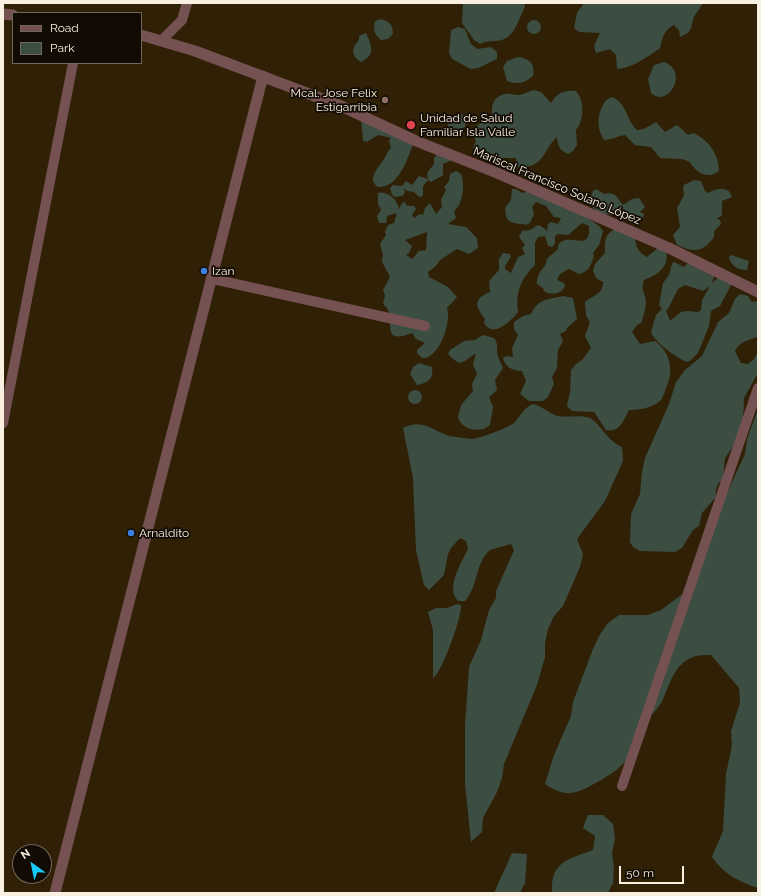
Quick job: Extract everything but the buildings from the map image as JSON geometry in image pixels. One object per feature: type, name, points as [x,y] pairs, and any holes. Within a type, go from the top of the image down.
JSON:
[{"type":"street","points":[[161,41],[182,20],[187,3]]},
{"type":"street","name":"Mariscal Francisco Solano López","points":[[142,35],[263,76],[341,106],[416,141],[498,173],[670,248],[758,292]]},
{"type":"street","points":[[3,423],[73,64]]},
{"type":"street","points":[[55,893],[213,279],[263,76]]},
{"type":"street","points":[[213,279],[425,326]]},
{"type":"street","points":[[622,786],[758,388]]},
{"type":"green space","points":[[463,3],[525,3],[525,7],[510,35],[502,40],[480,44],[474,40],[462,23]]},
{"type":"green space","points":[[584,3],[702,3],[702,5],[693,19],[691,29],[688,33],[680,37],[679,30],[674,25],[670,27],[663,37],[660,48],[629,67],[617,69],[616,55],[610,49],[596,53],[594,46],[600,33],[579,32],[574,28],[577,13]]},
{"type":"green space","points":[[381,19],[387,21],[392,26],[393,34],[388,39],[381,40],[375,32],[375,21]]},
{"type":"green space","points":[[531,20],[537,20],[541,24],[541,30],[537,34],[531,34],[527,30],[527,24]]},
{"type":"green space","points":[[458,27],[465,29],[471,44],[477,49],[491,47],[497,52],[497,59],[478,68],[471,69],[452,59],[449,53],[451,30]]},
{"type":"green space","points":[[366,33],[371,46],[371,53],[361,62],[355,57],[353,49],[359,40],[359,36]]},
{"type":"green space","points":[[518,57],[531,62],[533,76],[521,83],[507,81],[503,67],[507,61]]},
{"type":"green space","points":[[664,62],[672,67],[676,80],[674,87],[669,93],[658,97],[651,93],[648,79],[654,65]]},
{"type":"green space","points":[[534,90],[541,92],[551,103],[561,93],[576,91],[582,105],[581,121],[576,130],[577,145],[573,151],[568,154],[560,147],[557,137],[540,160],[531,166],[523,168],[517,166],[516,158],[503,158],[490,162],[473,148],[476,141],[473,134],[474,127],[493,117],[493,103],[501,95],[520,95]]},
{"type":"green space","points":[[612,97],[621,103],[633,126],[637,130],[644,129],[656,122],[665,132],[677,125],[688,135],[694,133],[700,136],[709,144],[715,153],[719,171],[715,174],[707,175],[699,172],[690,162],[682,159],[660,158],[651,147],[635,145],[625,135],[604,140],[601,135],[599,125],[599,115],[606,100]]},
{"type":"green space","points":[[460,113],[466,117],[465,127],[455,131],[448,129],[448,122],[452,117]]},
{"type":"green space","points":[[361,119],[413,144],[405,164],[397,178],[385,186],[378,187],[373,180],[373,177],[391,148],[389,141],[391,138],[378,135],[367,142],[363,141]]},
{"type":"green space","points":[[438,153],[452,160],[443,164],[443,175],[431,182],[428,180],[423,186],[423,196],[419,197],[414,192],[407,191],[404,188],[405,193],[402,196],[395,197],[392,195],[390,188],[393,185],[402,186],[406,181],[412,185],[419,176],[428,179],[427,173],[434,164],[434,158]]},
{"type":"green space","points":[[456,171],[460,173],[463,181],[463,193],[460,204],[454,211],[456,218],[448,224],[466,227],[477,238],[478,248],[469,254],[457,249],[440,260],[436,266],[428,272],[429,277],[448,287],[457,297],[447,308],[448,322],[443,339],[439,346],[434,353],[428,357],[422,358],[417,353],[417,350],[425,343],[416,339],[412,333],[396,336],[392,334],[390,330],[389,313],[383,303],[385,296],[383,290],[390,277],[382,262],[383,255],[380,244],[386,235],[385,232],[388,225],[394,223],[397,213],[387,216],[386,223],[379,223],[377,216],[381,210],[378,204],[378,193],[381,192],[392,196],[397,202],[399,209],[402,203],[405,202],[407,206],[414,206],[416,209],[412,215],[414,218],[420,214],[423,215],[425,208],[430,203],[436,214],[442,207],[441,200],[446,190],[444,187],[449,181],[450,174]],"holes":[[[427,232],[426,250],[419,251],[412,259],[406,255],[409,253],[412,246],[405,240]]]},
{"type":"green space","points":[[694,180],[701,181],[705,191],[708,193],[723,189],[729,191],[732,197],[722,201],[722,215],[717,219],[720,220],[721,224],[714,231],[714,237],[706,246],[698,250],[677,245],[673,235],[680,227],[677,208],[684,195],[684,185]]},
{"type":"green space","points":[[512,189],[516,189],[522,193],[529,191],[581,214],[599,226],[603,231],[599,245],[593,253],[594,256],[589,268],[585,272],[579,274],[569,269],[560,274],[557,280],[564,283],[564,289],[553,294],[547,293],[537,284],[539,274],[545,266],[547,259],[557,250],[560,243],[566,240],[584,240],[589,234],[589,226],[582,223],[568,235],[557,234],[555,237],[555,244],[552,247],[548,246],[545,236],[538,237],[535,243],[535,265],[526,275],[518,292],[518,312],[507,324],[497,329],[492,329],[484,323],[485,319],[479,310],[477,303],[481,297],[490,292],[489,281],[499,270],[499,259],[503,253],[510,254],[511,257],[505,266],[505,269],[511,273],[518,257],[525,254],[522,248],[525,245],[519,237],[522,231],[532,229],[538,225],[547,231],[548,224],[551,222],[558,224],[561,218],[554,217],[546,206],[536,202],[532,207],[534,214],[530,223],[525,225],[508,220],[505,208],[511,200]]},
{"type":"green space","points":[[596,189],[604,194],[613,194],[623,205],[632,199],[639,198],[645,207],[640,212],[644,214],[643,218],[634,222],[624,218],[621,212],[608,215],[596,210],[589,200],[593,191]]},
{"type":"green space","points":[[615,229],[635,238],[638,249],[647,257],[658,248],[666,248],[667,254],[665,264],[659,272],[644,280],[643,289],[646,304],[642,322],[636,326],[632,332],[640,344],[655,341],[665,351],[670,363],[670,375],[663,396],[658,403],[650,407],[629,410],[618,428],[615,430],[606,430],[594,412],[572,411],[567,406],[570,392],[571,370],[582,360],[591,348],[585,336],[590,322],[586,316],[585,302],[601,290],[603,282],[596,278],[593,271],[595,264],[605,253],[605,242],[607,236]]},
{"type":"green space","points":[[731,255],[749,261],[747,270],[741,270],[735,267],[731,263],[729,257]]},
{"type":"green space","points":[[674,262],[684,267],[689,262],[715,273],[712,283],[719,277],[732,283],[720,306],[711,311],[709,326],[698,353],[687,362],[666,349],[656,340],[651,332],[656,315],[662,309],[659,305],[663,283],[669,275]],"holes":[[[685,285],[703,291],[710,286],[702,300],[701,310],[698,312],[681,312],[670,321],[666,310],[668,309],[678,289]]]},
{"type":"green space","points":[[740,294],[748,296],[752,302],[758,301],[758,333],[757,337],[742,343],[735,351],[741,363],[748,364],[754,359],[758,351],[758,373],[744,398],[743,420],[733,447],[725,458],[723,479],[718,484],[716,497],[702,513],[699,526],[693,530],[682,548],[675,552],[640,551],[633,547],[630,542],[631,514],[640,494],[645,458],[669,404],[676,382],[685,370],[702,356],[718,322],[729,313],[735,299]]},
{"type":"green space","points":[[563,296],[573,298],[577,319],[567,328],[566,331],[560,334],[563,341],[558,350],[557,368],[552,377],[554,384],[548,397],[543,401],[529,401],[520,394],[526,381],[522,371],[510,368],[503,358],[506,356],[513,357],[512,348],[518,335],[514,329],[514,322],[523,316],[531,314],[540,302]]},
{"type":"green space","points":[[483,335],[496,340],[498,358],[503,368],[495,380],[497,390],[489,397],[493,407],[490,425],[486,428],[477,430],[467,428],[458,417],[461,405],[473,391],[472,384],[477,374],[473,365],[476,353],[465,361],[459,363],[448,354],[450,350],[464,341],[475,340]]},
{"type":"green space","points":[[419,363],[432,367],[432,375],[427,382],[417,385],[410,374],[413,367]]},
{"type":"green space","points":[[412,390],[418,390],[422,394],[422,400],[418,404],[412,404],[408,400],[408,394]]},
{"type":"green space","points":[[533,404],[540,406],[558,416],[582,416],[590,418],[616,444],[622,447],[623,461],[605,501],[577,539],[583,554],[580,567],[563,606],[554,616],[548,629],[545,643],[545,657],[537,685],[504,764],[502,778],[497,792],[483,818],[482,832],[471,842],[465,784],[465,725],[469,667],[481,640],[489,610],[496,598],[496,591],[514,550],[511,544],[490,550],[481,562],[473,588],[469,595],[465,601],[458,601],[454,595],[454,582],[468,548],[466,541],[460,538],[448,554],[444,575],[429,590],[424,585],[416,550],[413,478],[403,428],[416,424],[427,426],[449,436],[475,439],[511,425],[522,412]]},
{"type":"green space","points":[[758,409],[758,888],[732,877],[712,857],[723,831],[726,774],[732,745],[731,731],[740,703],[739,688],[711,655],[700,655],[693,657],[686,660],[679,667],[675,672],[661,703],[642,728],[628,758],[614,772],[585,789],[573,793],[557,791],[545,784],[554,755],[571,716],[573,702],[593,649],[607,624],[619,615],[648,615],[661,610],[684,593],[710,530],[745,454],[747,439]]},
{"type":"green space","points":[[457,604],[461,605],[459,619],[446,655],[437,674],[433,678],[433,630],[428,612],[436,608],[447,608]]},
{"type":"green space","points":[[588,815],[603,815],[613,824],[615,839],[612,853],[614,868],[613,883],[608,893],[552,893],[554,874],[562,863],[593,850],[595,836],[583,828]]},
{"type":"green space","points":[[512,853],[527,854],[525,883],[520,893],[494,893]]},
{"type":"place","name":"Mcal. Jose Felix Estigarribia","points":[[385,100]]},
{"type":"place","name":"Unidad de Salud Familiar Isla Valle","points":[[411,125]]},
{"type":"place","name":"Izan","points":[[204,271]]},
{"type":"place","name":"Arnaldito","points":[[131,533]]}]
